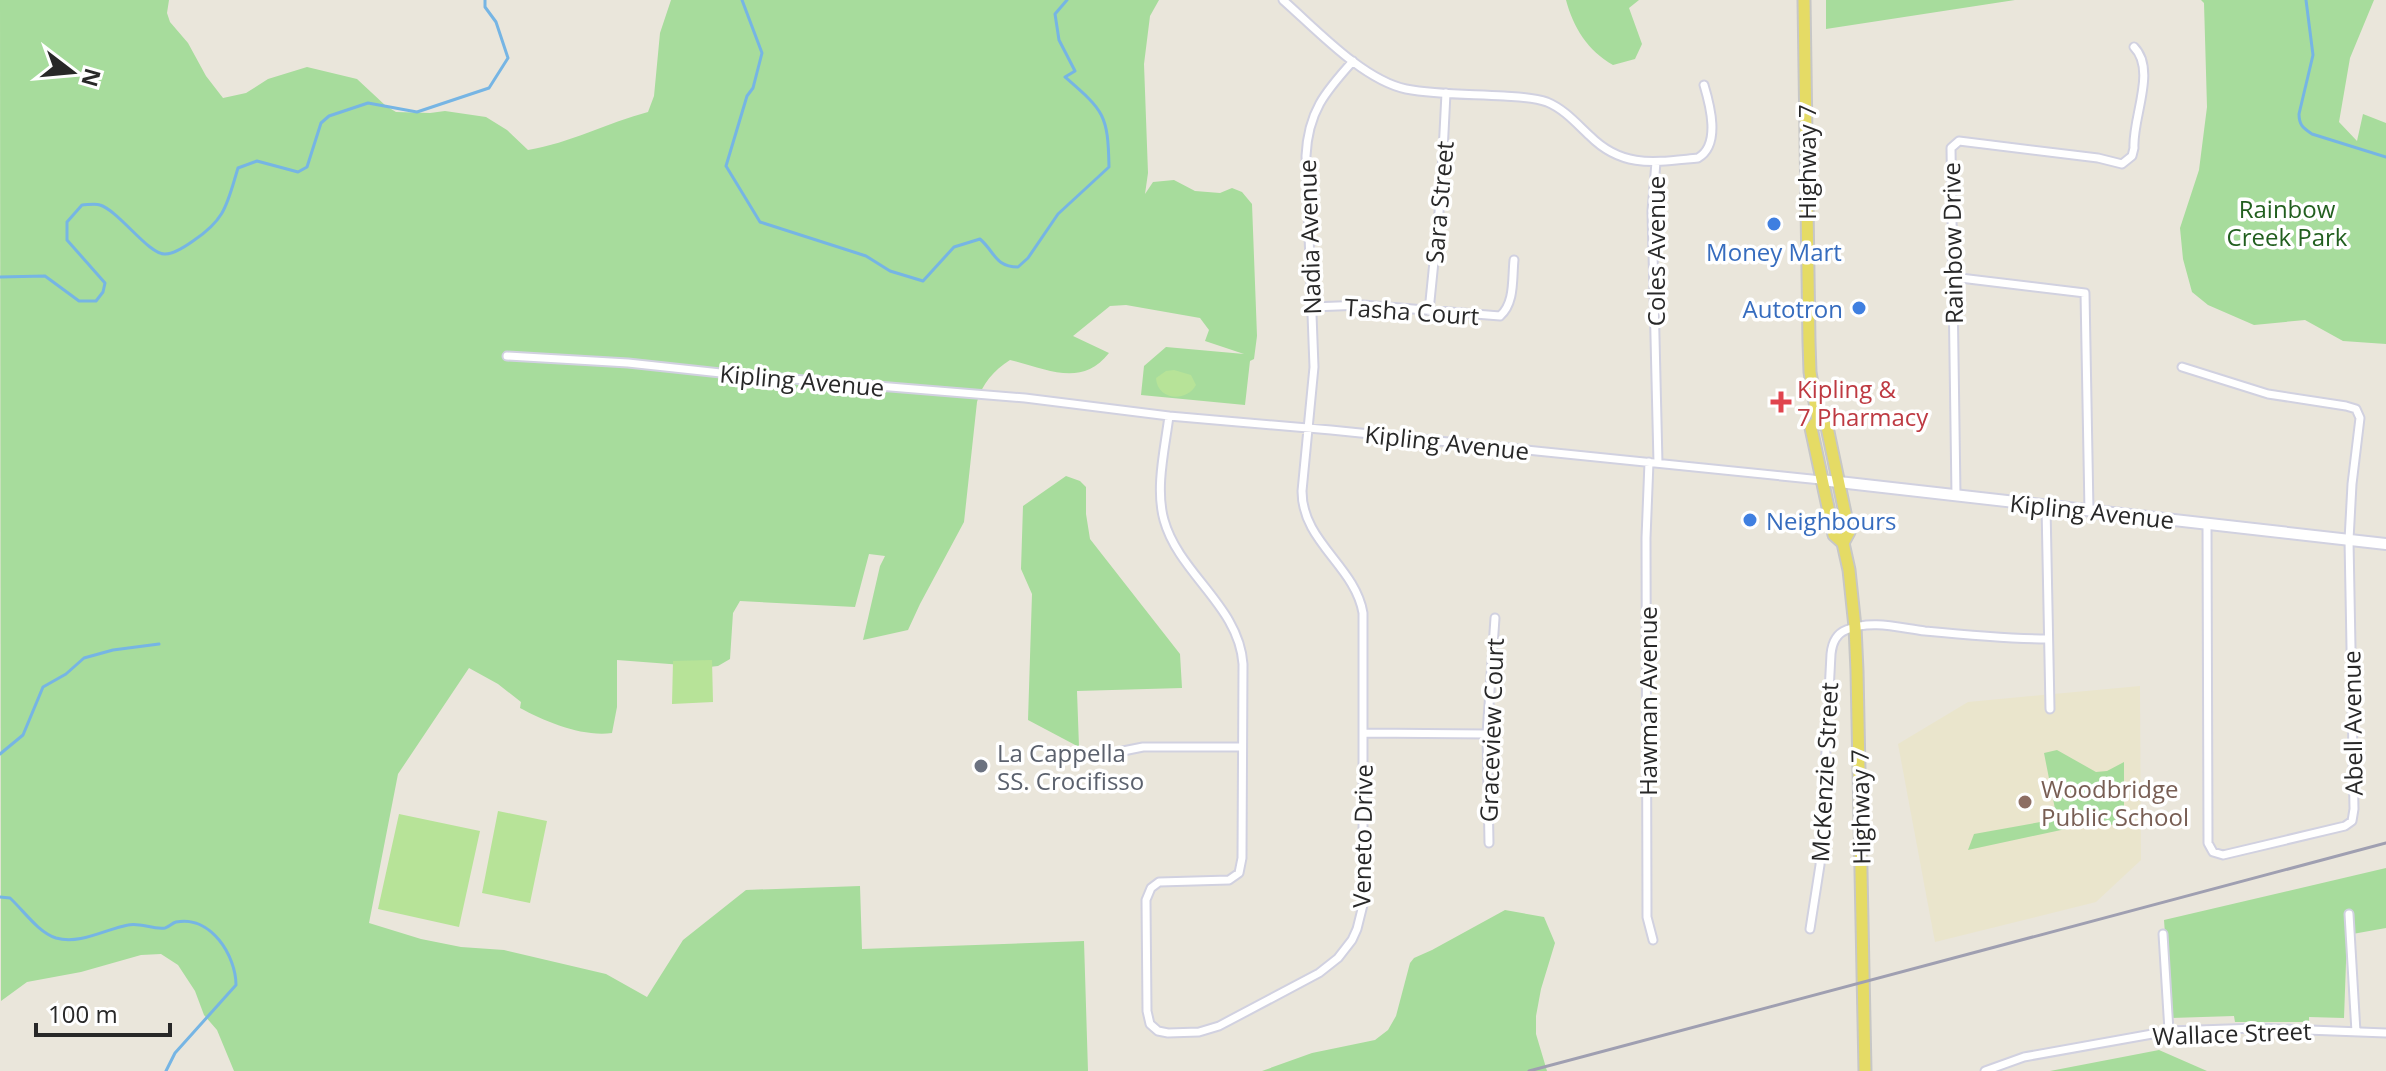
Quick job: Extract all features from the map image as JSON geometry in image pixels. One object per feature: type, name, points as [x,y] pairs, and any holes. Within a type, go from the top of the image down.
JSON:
[{"type":"main road","name":"Highway 7","points":[[1804,2],[1810,372],[1818,420],[1827,427],[1849,532],[1843,543]]},
{"type":"main road","name":"Highway 7","points":[[1818,420],[1811,428],[1834,535],[1843,543],[1849,570],[1855,627],[1865,1071]]},
{"type":"street","points":[[1283,0],[1353,61],[1374,76],[1396,86],[1446,93],[1526,97],[1548,103],[1570,117],[1609,152],[1631,161],[1656,162]]},
{"type":"street","name":"Rainbow Drive","points":[[1956,495],[1951,148],[1959,141],[2098,158],[2122,164],[2132,156],[2145,67],[2141,54],[2134,47]]},
{"type":"street","name":"Nadia Avenue","points":[[1309,428],[1314,367],[1307,134],[1316,108],[1353,61]]},
{"type":"street","name":"Coles Avenue","points":[[1654,462],[1652,211],[1656,162],[1698,158],[1708,151],[1711,142],[1710,104],[1704,85]]},
{"type":"street","name":"Sara Street","points":[[1429,311],[1441,192],[1446,93]]},
{"type":"street","name":"Tasha Court","points":[[1312,307],[1363,305],[1500,316],[1508,310],[1510,303],[1514,260]]},
{"type":"street","points":[[1952,277],[2085,293],[2089,511]]},
{"type":"street","name":"Kipling Avenue","points":[[507,356],[628,363],[1025,398],[1169,416],[1654,462],[2386,544]]},
{"type":"street","points":[[2182,367],[2268,394],[2356,409],[2360,418],[2349,540]]},
{"type":"street","name":"Veneto Drive","points":[[1169,416],[1161,500],[1166,528],[1176,547],[1228,618],[1239,640],[1243,664],[1242,858],[1239,873],[1229,880],[1159,882],[1147,893],[1148,1018],[1158,1031],[1199,1032],[1219,1026],[1319,973],[1346,949],[1357,929],[1363,905],[1364,623],[1362,606],[1351,582],[1315,535],[1304,510],[1302,491],[1309,428]]},
{"type":"street","name":"Hawman Avenue","points":[[1653,940],[1647,917],[1646,538],[1654,462]]},
{"type":"street","points":[[2046,506],[2050,709]]},
{"type":"street","name":"Abell Avenue","points":[[2207,524],[2208,843],[2213,852],[2223,855],[2345,826],[2352,821],[2349,540]]},
{"type":"street","name":"Graceview Court","points":[[1489,843],[1487,734],[1495,618]]},
{"type":"street","points":[[1855,627],[1878,625],[2016,639],[2048,639]]},
{"type":"street","name":"McKenzie Street","points":[[1810,929],[1820,865],[1832,645],[1838,635],[1855,627]]},
{"type":"street","points":[[1364,733],[1487,734]]},
{"type":"street","points":[[1108,754],[1143,747],[1242,747]]},
{"type":"street","points":[[2349,914],[2356,1032]]},
{"type":"street","points":[[2163,934],[2169,1031]]},
{"type":"street","name":"Wallace Street","points":[[1985,1071],[2024,1057],[2169,1031],[2257,1028],[2386,1033]]},
{"type":"shaded area","name":"Woodbridge Public School","points":[[2140,686],[2141,860],[2096,902],[1935,942],[1898,744],[1968,702]]},
{"type":"green space","points":[[0,0],[169,0],[167,13],[170,22],[188,43],[206,76],[223,98],[246,93],[268,79],[307,67],[357,79],[396,112],[445,111],[486,117],[507,130],[528,150],[559,143],[648,112],[654,96],[660,33],[671,0],[1159,0],[1150,16],[1144,64],[1148,173],[1145,194],[1153,182],[1174,180],[1195,191],[1220,193],[1232,188],[1242,192],[1252,204],[1257,336],[1254,359],[1250,361],[1245,405],[1141,395],[1144,366],[1166,347],[1244,354],[1205,341],[1209,330],[1200,318],[1126,305],[1110,306],[1073,336],[1109,353],[1098,364],[1087,370],[1063,373],[1010,360],[985,383],[977,402],[964,522],[908,630],[863,640],[885,556],[869,554],[855,607],[740,601],[733,613],[730,659],[718,666],[617,660],[617,707],[612,733],[577,731],[541,718],[520,708],[521,702],[498,684],[469,668],[398,774],[369,923],[421,939],[461,947],[504,950],[606,974],[647,997],[683,940],[746,890],[860,886],[862,949],[1084,941],[1088,1071],[234,1071],[217,1030],[204,1015],[195,991],[178,965],[161,954],[141,955],[81,972],[27,982],[1,1001]]},
{"type":"green space","points":[[1566,0],[1639,0],[1629,8],[1642,44],[1635,59],[1613,65],[1596,53],[1577,29]]},
{"type":"green space","points":[[1826,0],[2015,0],[1826,29]]},
{"type":"green space","name":"Rainbow Creek Park","points":[[2201,0],[2374,0],[2350,58],[2339,122],[2357,141],[2363,114],[2386,123],[2386,344],[2343,341],[2305,320],[2254,325],[2208,305],[2192,292],[2183,259],[2180,228],[2199,170],[2207,107],[2204,3]]},
{"type":"green space","points":[[1174,370],[1191,375],[1196,385],[1186,395],[1166,395],[1158,385],[1156,378]]},
{"type":"green space","points":[[1066,476],[1086,487],[1090,539],[1180,654],[1182,688],[1077,691],[1079,747],[1028,720],[1032,594],[1021,569],[1023,506]]},
{"type":"green space","points":[[712,660],[713,702],[672,704],[673,661]]},
{"type":"green space","points":[[2057,750],[2096,772],[2107,771],[2124,762],[2124,825],[2089,824],[1968,850],[1974,834],[2057,819],[2044,753]]},
{"type":"green space","points":[[498,811],[547,821],[530,903],[482,893]]},
{"type":"green space","points":[[399,814],[480,831],[459,927],[378,909]]},
{"type":"green space","points":[[2386,868],[2386,928],[2347,935],[2344,1018],[2309,1017],[2309,1022],[2235,1022],[2234,1016],[2171,1018],[2164,920]]},
{"type":"green space","points":[[1505,910],[1544,917],[1555,943],[1536,1016],[1536,1034],[1547,1071],[1262,1071],[1312,1053],[1375,1040],[1388,1030],[1396,1016],[1414,958]]},
{"type":"green space","points":[[2159,1050],[2207,1071],[2050,1071]]},
{"type":"waterway","points":[[0,277],[45,276],[79,301],[96,301],[105,283],[67,240],[67,222],[82,205],[98,204],[108,209],[151,248],[165,254],[172,253],[204,233],[219,218],[238,168],[257,161],[298,172],[307,167],[321,123],[329,116],[368,103],[417,112],[489,88],[508,58],[496,22],[485,7],[485,0]]},
{"type":"waterway","points":[[742,0],[762,53],[726,166],[760,222],[866,256],[890,271],[923,281],[954,247],[980,239],[1000,262],[1018,267],[1028,258],[1058,214],[1109,167],[1107,135],[1101,115],[1096,106],[1065,77],[1075,71],[1059,40],[1055,14],[1067,0]]},
{"type":"waterway","points":[[2306,0],[2313,55],[2299,114],[2301,124],[2312,134],[2386,157]]},
{"type":"waterway","points":[[0,754],[23,735],[43,687],[66,674],[84,658],[113,650],[159,644]]},
{"type":"waterway","points":[[0,897],[10,898],[37,926],[49,935],[65,940],[84,938],[133,924],[160,928],[176,922],[200,925],[219,940],[232,962],[236,985],[175,1053],[166,1071]]},
{"type":"railway","points":[[1529,1071],[2386,843]]},
{"type":"place","name":"Money Mart","points":[[1774,224]]},
{"type":"place","name":"Autotron","points":[[1859,308]]},
{"type":"place","name":"Kipling & 7 Pharmacy","points":[[1781,402]]},
{"type":"place","name":"Neighbours","points":[[1750,520]]},
{"type":"place","name":"La Cappella SS. Crocifisso","points":[[981,766]]},
{"type":"place","name":"Woodbridge Public School","points":[[2025,802]]}]
